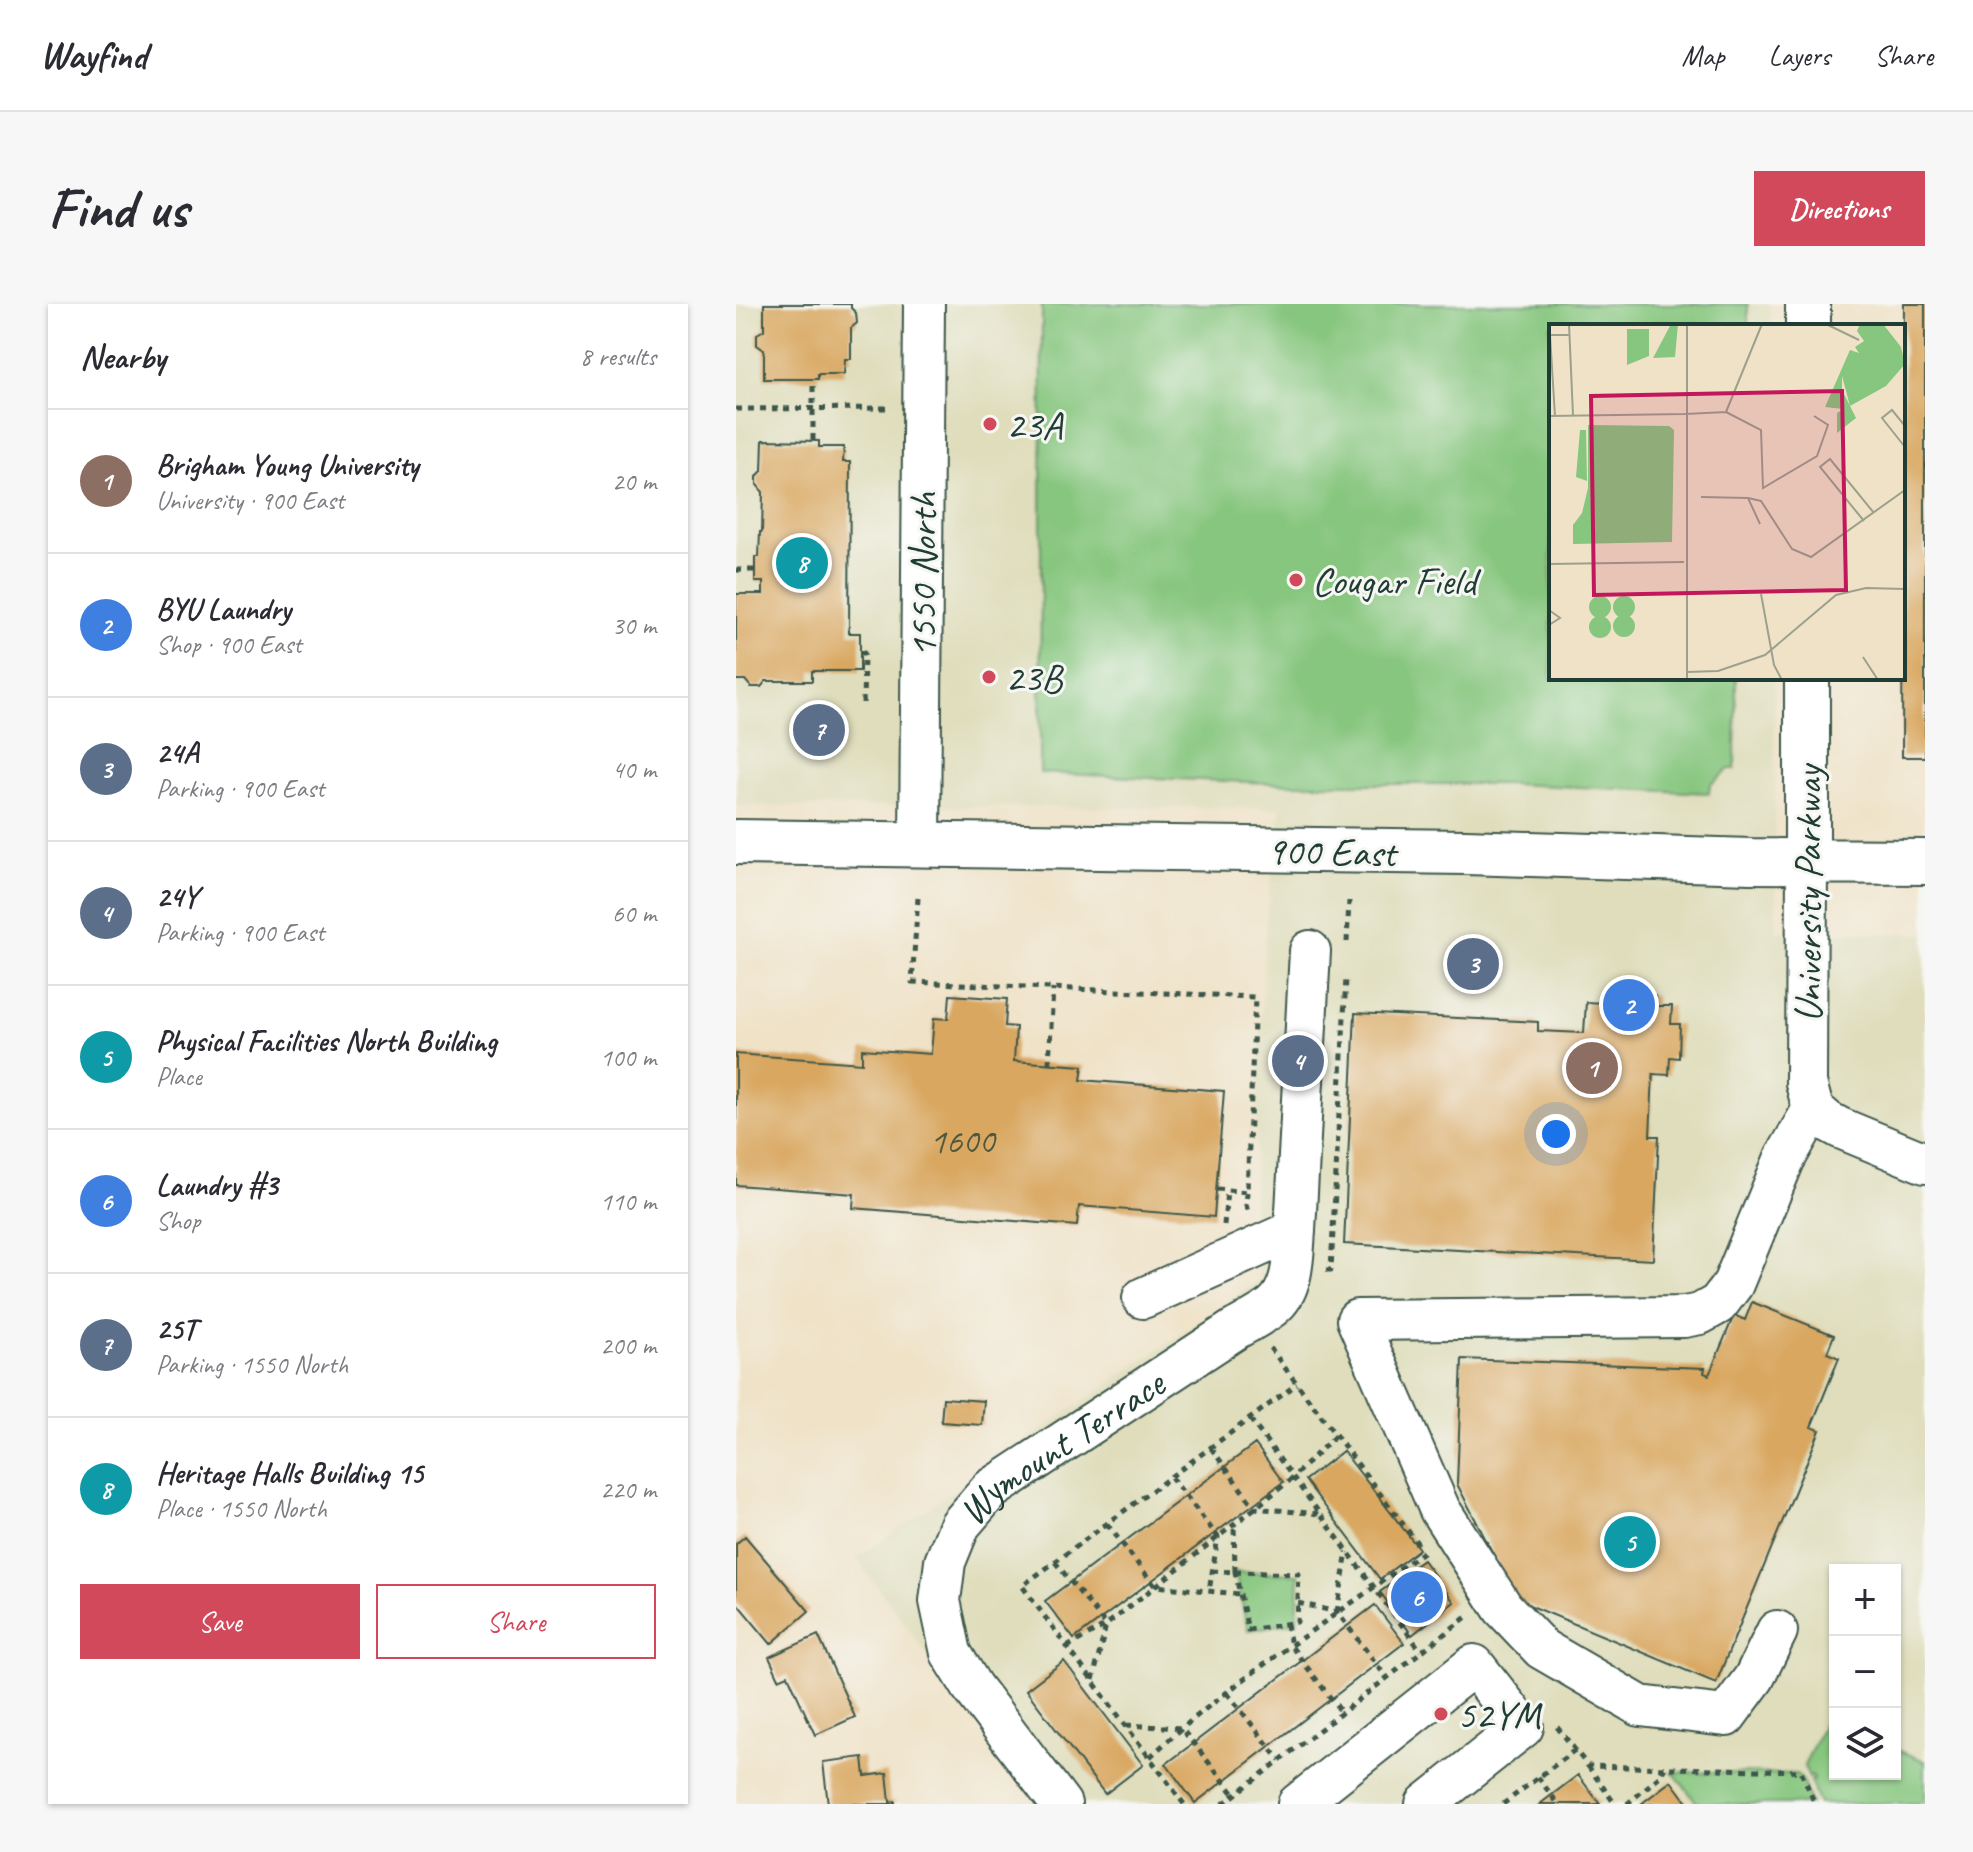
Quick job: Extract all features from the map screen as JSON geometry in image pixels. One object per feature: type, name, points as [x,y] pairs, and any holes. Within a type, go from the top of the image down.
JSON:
[{"type":"main road","name":"University Parkway","points":[[1807,680],[1807,862]]},
{"type":"main road","name":"900 East","points":[[736,842],[1925,862]]},
{"type":"street","name":"1550 North","points":[[920,845],[924,304]]},
{"type":"street","name":"University Parkway","points":[[1807,862],[1806,1083],[1813,1109]]},
{"type":"street","name":"Wymount Terrace","points":[[1061,1804],[972,1687],[951,1653],[940,1601],[945,1562],[960,1525],[990,1490],[1274,1306],[1286,1290],[1291,1272],[1329,946]]},
{"type":"street","points":[[1777,1631],[1754,1678],[1726,1716],[1640,1706],[1542,1649],[1503,1608],[1440,1510],[1357,1320],[1684,1317],[1700,1314],[1718,1304],[1733,1284],[1784,1160],[1813,1109],[1840,1128],[1925,1163]]},
{"type":"street","points":[[1143,1298],[1295,1230]]},
{"type":"street","points":[[1298,1804],[1474,1665],[1523,1727],[1426,1804]]},
{"type":"path","points":[[813,379],[813,440]]},
{"type":"path","points":[[736,409],[899,408]]},
{"type":"path","points":[[736,570],[756,570]]},
{"type":"path","points":[[860,653],[864,653],[863,707]]},
{"type":"path","points":[[918,898],[912,982],[1255,997],[1246,1205],[1252,1224]]},
{"type":"path","points":[[1329,946],[1349,901]]},
{"type":"path","points":[[1049,1064],[1053,989]]},
{"type":"path","points":[[1217,1189],[1247,1192]]},
{"type":"path","points":[[1224,1227],[1227,1190]]},
{"type":"path","points":[[1184,1804],[1022,1586],[1297,1384]]},
{"type":"path","points":[[1250,1419],[1421,1651]]},
{"type":"path","points":[[1067,1647],[1106,1625],[1255,1508],[1292,1478],[1336,1435]]},
{"type":"path","points":[[1211,1448],[1255,1508],[1319,1514]]},
{"type":"path","points":[[1171,1477],[1218,1537],[1209,1591]]},
{"type":"path","points":[[1107,1524],[1155,1586],[1239,1594]]},
{"type":"path","points":[[1212,1571],[1235,1572],[1299,1574],[1297,1622],[1248,1630],[1235,1572],[1234,1524]]},
{"type":"path","points":[[1337,1612],[1347,1551]]},
{"type":"path","points":[[1149,1757],[1227,1693],[1424,1551]]},
{"type":"path","points":[[1055,1562],[1106,1625]]},
{"type":"path","points":[[1298,1603],[1337,1612],[1387,1678]]},
{"type":"path","points":[[1223,1804],[1471,1613]]},
{"type":"path","points":[[1287,1624],[1291,1646],[1342,1713]]},
{"type":"path","points":[[1093,1681],[1106,1625]]},
{"type":"path","points":[[1227,1693],[1280,1760]]},
{"type":"path","points":[[1125,1725],[1181,1728],[1235,1795]]},
{"type":"path","points":[[1503,1804],[1575,1750]]},
{"type":"path","points":[[1588,1766],[1615,1804]]},
{"type":"path","points":[[1627,1804],[1665,1768]]},
{"type":"path","points":[[1801,1771],[1815,1804]]},
{"type":"path","points":[[1538,1777],[1558,1804]]},
{"type":"shaded area","points":[[736,304],[1770,304],[1770,324],[1549,324],[1549,680],[1774,680],[1776,932],[1925,934],[1925,1804],[1038,1804],[856,1558],[1259,1280],[1253,1202],[1266,918],[1281,808],[736,806]]},
{"type":"green space","name":"Cougar Field","points":[[1042,304],[1748,304],[1748,324],[1549,324],[1549,680],[1736,680],[1735,769],[1729,769],[1710,785],[1709,793],[1511,784],[1292,784],[1040,773]]},
{"type":"green space","points":[[1235,1572],[1299,1574],[1297,1622],[1248,1630]]},
{"type":"green space","points":[[1829,1711],[1829,1780],[1901,1780],[1901,1751],[1925,1761],[1925,1803],[1819,1804],[1810,1781],[1814,1779],[1812,1776],[1809,1778],[1804,1766]]},
{"type":"green space","points":[[1673,1772],[1796,1774],[1801,1778],[1811,1804],[1698,1804]]},
{"type":"building","points":[[764,304],[851,304],[857,323],[851,328],[851,359],[845,359],[844,374],[818,374],[818,379],[764,379],[764,350],[757,345],[757,334],[764,330]]},
{"type":"building","points":[[1904,304],[1925,304],[1925,757],[1902,757],[1902,680],[1905,680]]},
{"type":"building","points":[[763,440],[819,441],[819,447],[844,447],[843,462],[850,462],[849,633],[860,633],[860,671],[812,671],[812,681],[766,681],[761,687],[751,687],[745,680],[736,680],[736,594],[763,594],[763,582],[755,582],[755,557],[759,557],[762,532],[763,492],[757,485],[757,476],[762,471]]},
{"type":"building","points":[[1604,993],[1655,996],[1655,1006],[1672,1006],[1671,1024],[1680,1024],[1679,1058],[1670,1057],[1669,1075],[1653,1074],[1650,1136],[1659,1136],[1653,1260],[1344,1244],[1355,1013],[1538,1022],[1538,1031],[1584,1033],[1586,1002],[1603,1003]]},
{"type":"building","points":[[950,995],[1007,999],[1005,1026],[1016,1027],[1014,1061],[1083,1066],[1081,1080],[1224,1091],[1214,1217],[1079,1206],[1077,1226],[853,1208],[854,1194],[736,1185],[736,1054],[862,1063],[862,1049],[931,1054],[934,1018],[948,1019]]},
{"type":"building","points":[[1752,1302],[1834,1335],[1827,1353],[1839,1358],[1811,1427],[1820,1430],[1716,1683],[1517,1600],[1457,1484],[1462,1359],[1705,1368],[1704,1373],[1709,1375],[1734,1315],[1745,1320]]},
{"type":"building","points":[[943,1398],[984,1401],[982,1425],[941,1422]]},
{"type":"building","points":[[1255,1444],[1283,1482],[1074,1639],[1045,1601]]},
{"type":"building","points":[[1343,1451],[1419,1549],[1380,1579],[1305,1480]]},
{"type":"building","points":[[745,1536],[809,1611],[771,1644],[736,1602],[736,1544]]},
{"type":"building","points":[[1423,1560],[1454,1602],[1412,1635],[1380,1592]]},
{"type":"building","points":[[1375,1605],[1404,1643],[1195,1803],[1166,1764]]},
{"type":"building","points":[[818,1635],[855,1717],[815,1735],[788,1675],[779,1679],[769,1657]]},
{"type":"building","points":[[1064,1661],[1143,1765],[1105,1794],[1026,1690]]},
{"type":"building","points":[[863,1757],[865,1776],[887,1773],[890,1802],[895,1801],[895,1804],[828,1804],[823,1762]]},
{"type":"building","points":[[1578,1775],[1600,1804],[1540,1804]]},
{"type":"building","points":[[1671,1781],[1688,1804],[1641,1804]]},
{"type":"place","name":"23A","points":[[990,424]]},
{"type":"place","name":"Heritage Halls Building 15","points":[[802,563]]},
{"type":"place","name":"Cougar Field","points":[[1296,580]]},
{"type":"place","name":"23B","points":[[989,677]]},
{"type":"place","name":"25T","points":[[819,730]]},
{"type":"place","name":"24A","points":[[1473,964]]},
{"type":"place","name":"BYU Laundry","points":[[1629,1005]]},
{"type":"place","name":"24Y","points":[[1298,1061]]},
{"type":"place","name":"Brigham Young University","points":[[1592,1068]]},
{"type":"place","name":"Physical Facilities North Building","points":[[1630,1542]]},
{"type":"place","name":"Laundry #3","points":[[1417,1597]]},
{"type":"place","name":"52YM","points":[[1441,1714]]}]
